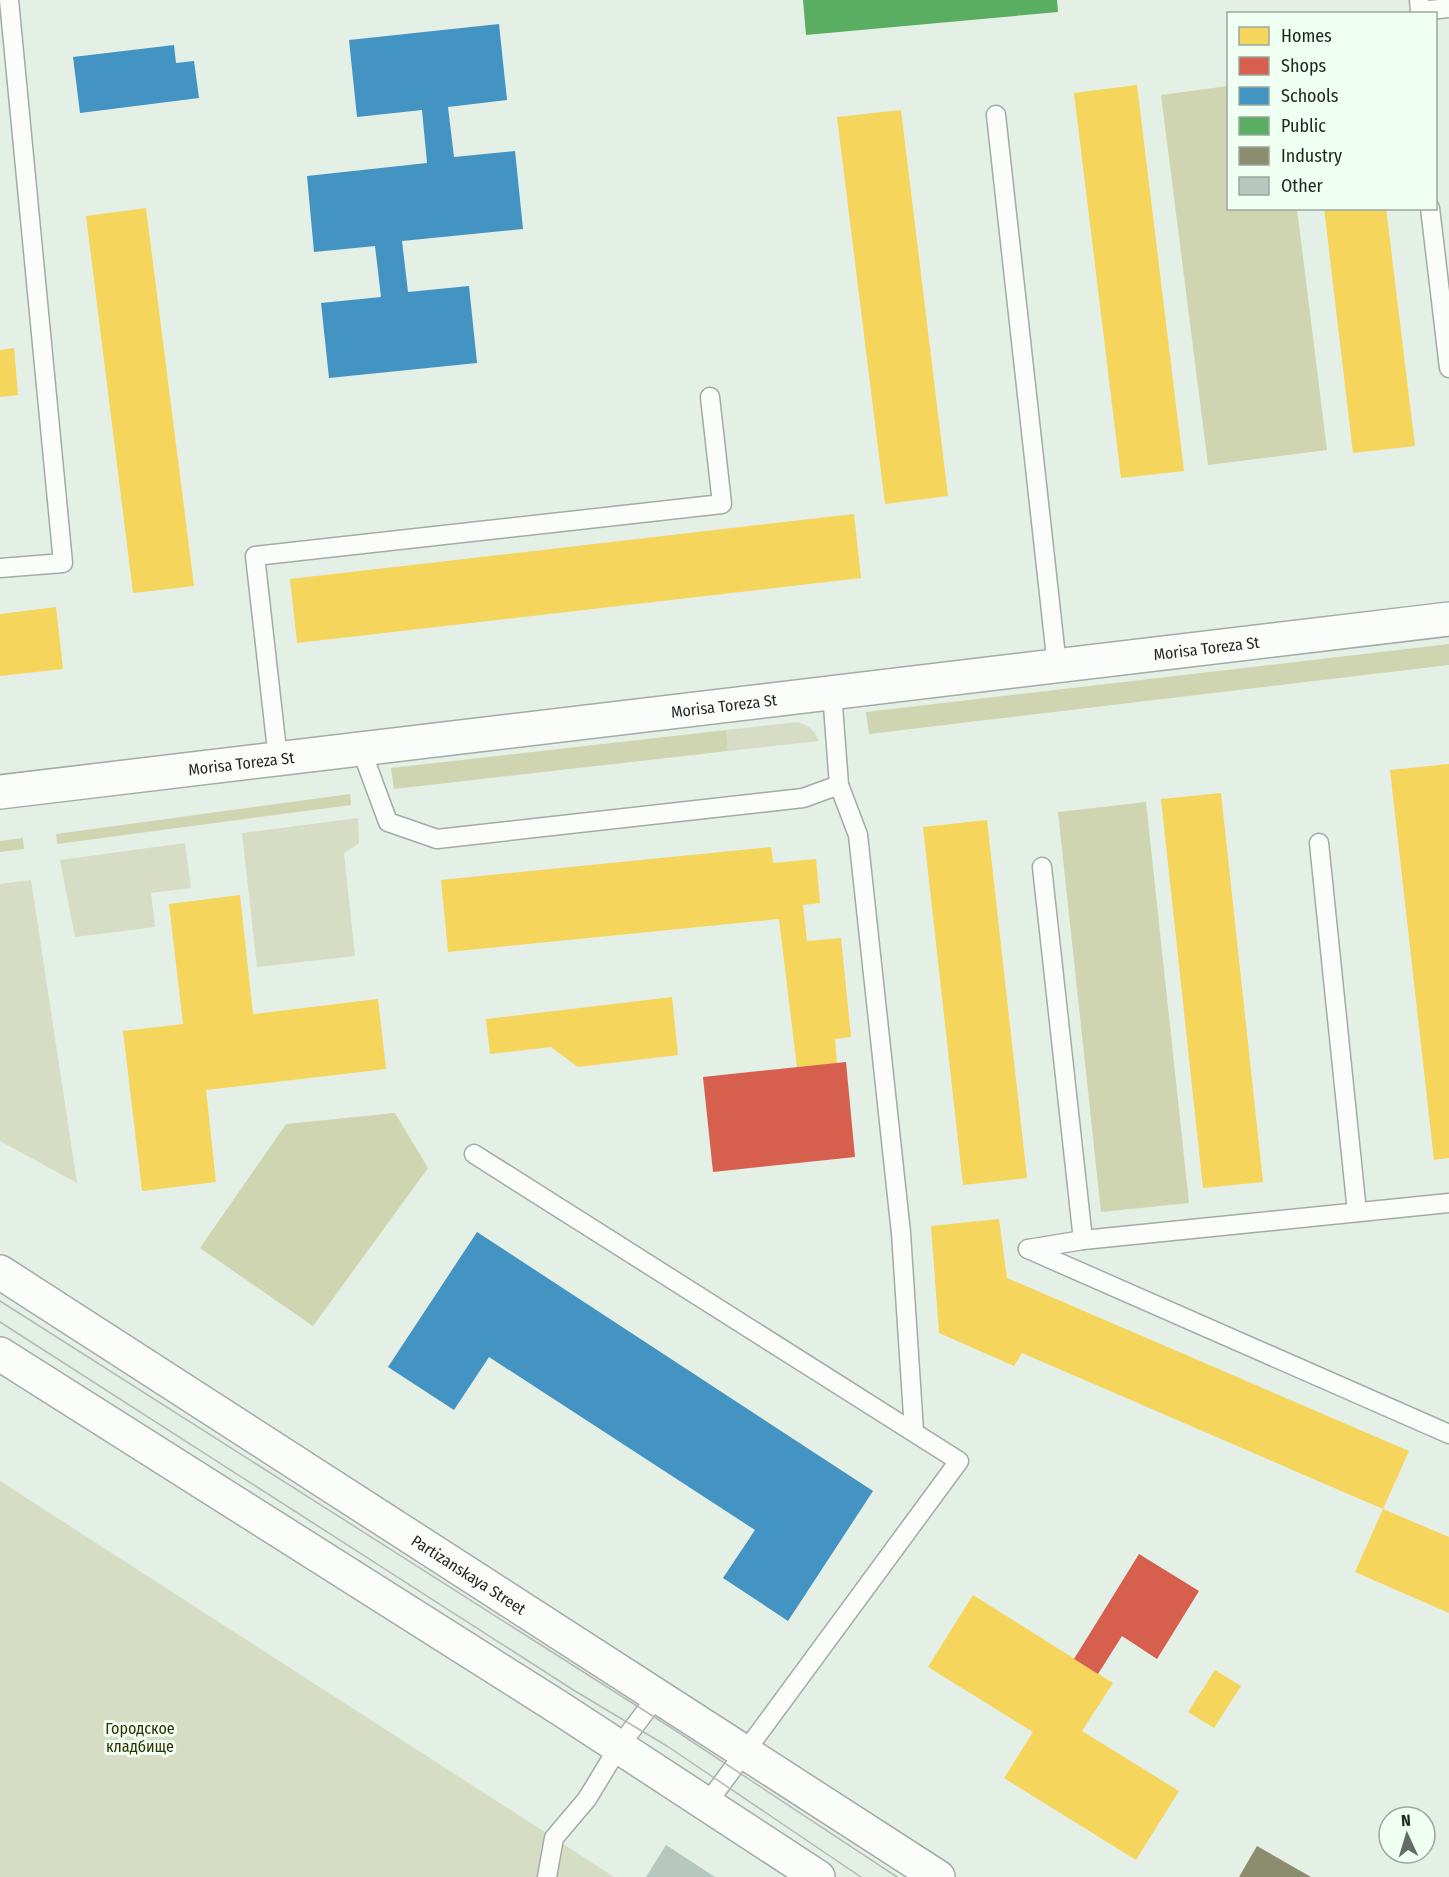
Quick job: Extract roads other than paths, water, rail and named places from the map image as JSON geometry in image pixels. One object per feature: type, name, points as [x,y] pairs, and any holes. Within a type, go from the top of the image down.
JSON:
[{"type":"street","name":"Morisa Toreza St","points":[[0,792],[1449,619]]},
{"type":"street","name":"Partizanskaya Street","points":[[0,1272],[938,1877]]},
{"type":"street","points":[[0,1354],[551,1702],[818,1877]]},
{"type":"lane","points":[[0,568],[63,563],[9,0]]},
{"type":"lane","points":[[1419,0],[1420,11],[1449,8]]},
{"type":"lane","points":[[996,115],[1057,666]]},
{"type":"lane","points":[[1430,210],[1449,368]]},
{"type":"lane","points":[[278,759],[255,556],[722,504],[710,397]]},
{"type":"lane","points":[[831,693],[839,785],[858,836],[901,1233],[914,1431]]},
{"type":"lane","points":[[361,749],[388,822],[437,839],[803,798],[839,785]]},
{"type":"lane","points":[[1319,843],[1357,1212]]},
{"type":"lane","points":[[1042,867],[1083,1240]]},
{"type":"lane","points":[[474,1154],[959,1461],[706,1805]]},
{"type":"lane","points":[[1449,1203],[1083,1240],[1028,1250],[1449,1434]]},
{"type":"lane","points":[[547,1877],[554,1838],[587,1799],[618,1748],[658,1695]]},
{"type":"tram line","points":[[0,1301],[670,1727],[897,1877]]},
{"type":"tram line","points":[[0,1322],[575,1691],[667,1746],[861,1877]]},
{"type":"park label","name":"Городское кладбище","points":[[140,1737]]}]
